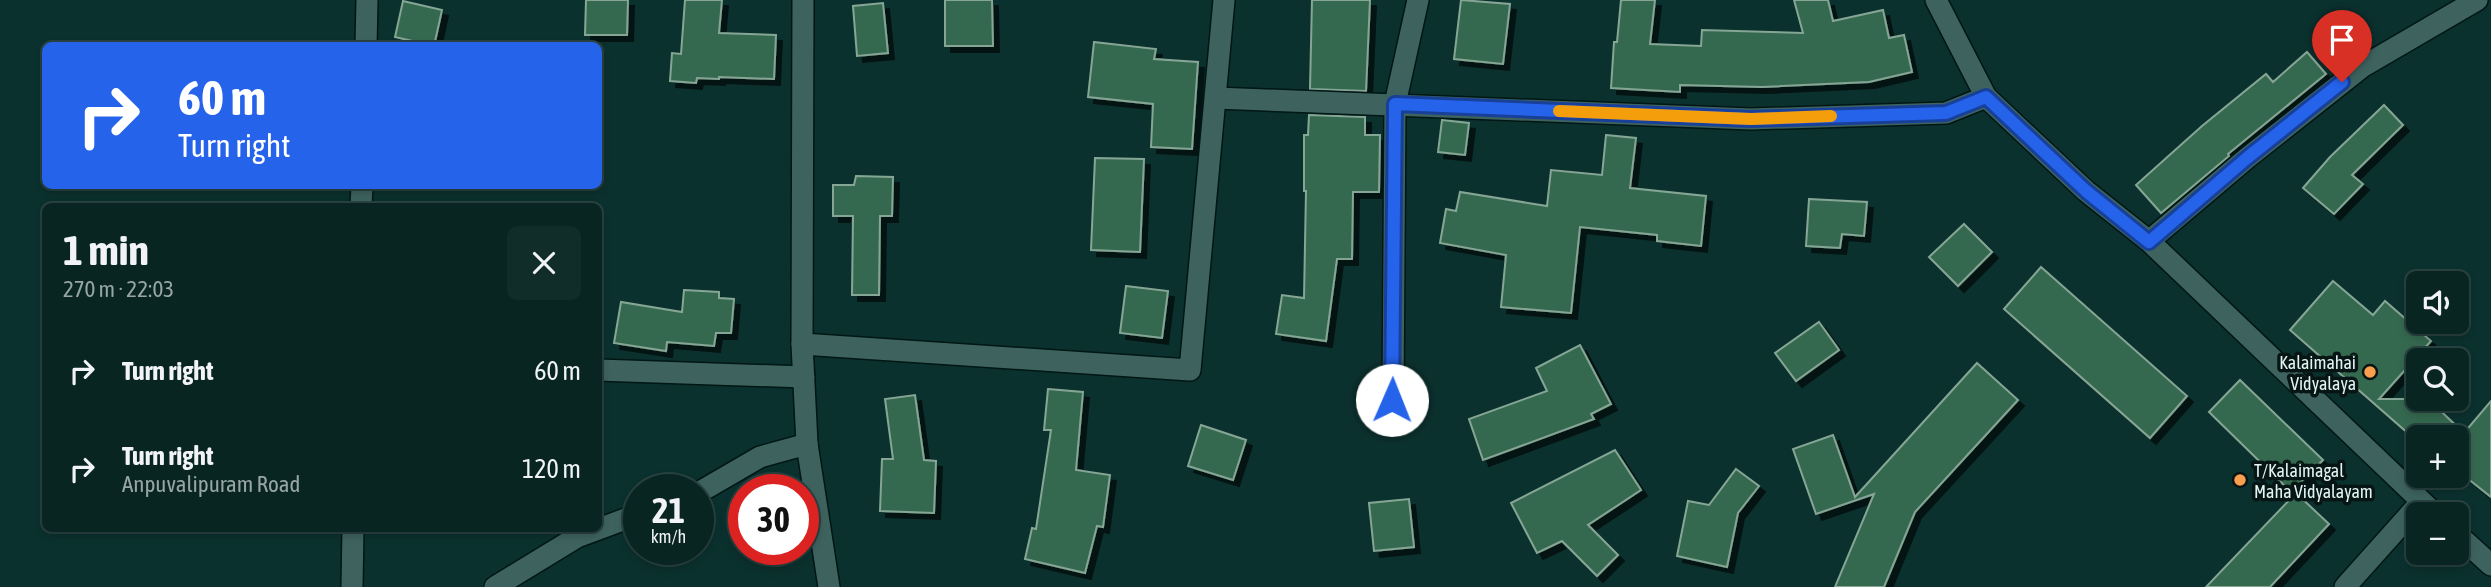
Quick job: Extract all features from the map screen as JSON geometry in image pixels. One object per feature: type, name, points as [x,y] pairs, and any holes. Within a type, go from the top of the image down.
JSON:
[{"type":"street","points":[[366,42],[368,0]]},
{"type":"street","points":[[803,0],[802,344],[807,444],[829,587]]},
{"type":"street","points":[[802,344],[1190,370],[1224,0]]},
{"type":"street","points":[[1392,400],[1395,104],[1418,0]]},
{"type":"street","points":[[1936,0],[1986,97],[2086,191],[2149,242],[2422,502]]},
{"type":"street","points":[[2149,242],[2247,158],[2361,68],[2477,0]]},
{"type":"street","points":[[1216,98],[1751,119],[1946,113],[1986,97]]},
{"type":"street","points":[[602,370],[804,377]]},
{"type":"street","points":[[714,483],[760,457],[807,444]]},
{"type":"street","points":[[602,528],[623,520]]},
{"type":"street","points":[[2345,587],[2406,529]]},
{"type":"street","points":[[352,587],[353,532]]},
{"type":"street","points":[[495,587],[577,537],[590,532]]},
{"type":"street","points":[[2469,545],[2491,565]]},
{"type":"building","points":[[586,0],[628,0],[627,35],[585,35]]},
{"type":"building","points":[[685,0],[722,0],[719,33],[776,35],[774,79],[719,77],[697,78],[696,83],[670,81],[672,53],[681,54]]},
{"type":"building","points":[[945,0],[992,0],[993,46],[945,46]]},
{"type":"building","points":[[1312,0],[1370,0],[1366,91],[1310,89]]},
{"type":"building","points":[[1461,0],[1510,4],[1503,64],[1454,59]]},
{"type":"building","points":[[1621,0],[1655,0],[1650,44],[1701,46],[1702,30],[1803,33],[1794,0],[1828,0],[1833,21],[1883,10],[1889,38],[1904,35],[1912,72],[1869,82],[1762,87],[1680,85],[1680,92],[1611,88],[1614,42],[1617,42]]},
{"type":"building","points":[[403,1],[442,10],[435,42],[417,42],[395,37]]},
{"type":"building","points":[[883,3],[888,53],[857,56],[853,6]]},
{"type":"building","points":[[1094,42],[1156,49],[1154,59],[1198,62],[1192,149],[1151,147],[1153,104],[1088,97]]},
{"type":"building","points":[[2307,52],[2326,74],[2161,213],[2136,185],[2266,74],[2273,82]]},
{"type":"building","points":[[2384,105],[2403,125],[2352,175],[2363,184],[2334,214],[2303,188],[2330,157]]},
{"type":"building","points":[[1309,115],[1365,117],[1365,135],[1380,135],[1379,192],[1353,192],[1352,259],[1337,259],[1326,341],[1276,334],[1282,295],[1304,298],[1304,135],[1308,135]]},
{"type":"building","points":[[1442,120],[1469,123],[1465,155],[1438,152]]},
{"type":"building","points":[[1606,135],[1636,138],[1630,188],[1706,196],[1701,246],[1657,241],[1657,235],[1580,227],[1571,313],[1501,307],[1506,255],[1440,243],[1446,209],[1456,211],[1460,192],[1547,206],[1551,170],[1602,175]]},
{"type":"building","points":[[1095,158],[1144,159],[1140,252],[1091,250]]},
{"type":"building","points":[[856,176],[893,177],[892,216],[880,216],[879,295],[852,295],[853,216],[833,216],[833,185],[854,185]]},
{"type":"building","points":[[1809,199],[1867,202],[1864,236],[1842,234],[1840,248],[1806,246]]},
{"type":"building","points":[[1964,224],[1992,252],[1958,286],[1929,257]]},
{"type":"building","points":[[2041,267],[2187,396],[2150,438],[2004,309]]},
{"type":"building","name":"Kalaimahai Vidyalaya","points":[[2333,281],[2373,315],[2385,301],[2406,319],[2406,334],[2423,334],[2431,341],[2425,348],[2406,348],[2406,369],[2379,399],[2406,399],[2406,411],[2441,411],[2456,425],[2406,425],[2406,432],[2290,330]]},
{"type":"building","points":[[1126,286],[1168,291],[1162,338],[1120,333]]},
{"type":"building","points":[[684,290],[719,292],[719,298],[734,299],[731,333],[716,333],[714,346],[667,342],[666,351],[614,343],[621,302],[682,312]]},
{"type":"building","points":[[1819,322],[1839,350],[1796,381],[1775,353]]},
{"type":"building","points":[[1580,345],[1611,404],[1591,414],[1594,419],[1483,460],[1469,419],[1547,391],[1536,368]]},
{"type":"building","points":[[1977,363],[2018,400],[1915,512],[1884,587],[1835,587],[1874,494],[1816,514],[1793,449],[1833,435],[1855,497]]},
{"type":"building","points":[[2240,380],[2323,460],[2291,492],[2209,412]]},
{"type":"building","points":[[1048,389],[1083,392],[1076,470],[1110,475],[1103,527],[1097,526],[1085,573],[1025,559],[1032,528],[1036,529],[1051,430],[1044,430]]},
{"type":"building","points":[[915,395],[924,460],[936,461],[934,513],[880,511],[882,459],[893,459],[885,399]]},
{"type":"building","name":"Kalaimahai Vidyalaya","points":[[2491,401],[2491,497],[2469,480],[2469,427]]},
{"type":"building","points":[[1201,425],[1246,440],[1233,480],[1188,466]]},
{"type":"building","points":[[1615,450],[1641,490],[1588,525],[1618,555],[1597,576],[1562,541],[1537,553],[1511,503]]},
{"type":"building","points":[[1736,469],[1759,486],[1738,513],[1727,567],[1677,556],[1688,501],[1709,505]]},
{"type":"building","points":[[2296,493],[2329,524],[2270,587],[2206,587]]},
{"type":"building","points":[[1409,499],[1414,547],[1374,551],[1369,503]]},
{"type":"slow traffic","points":[[1559,111],[1751,119],[1831,116]]},
{"type":"place","name":"Kalaimahai Vidyalaya","points":[[2370,372]]},
{"type":"place","name":"T/Kalaimagal Maha Vidyalayam","points":[[2240,480]]},
{"type":"route","points":[[1392,400],[1395,104],[1751,119],[1946,113],[1986,97],[2086,191],[2149,242],[2247,158],[2342,82]]}]
